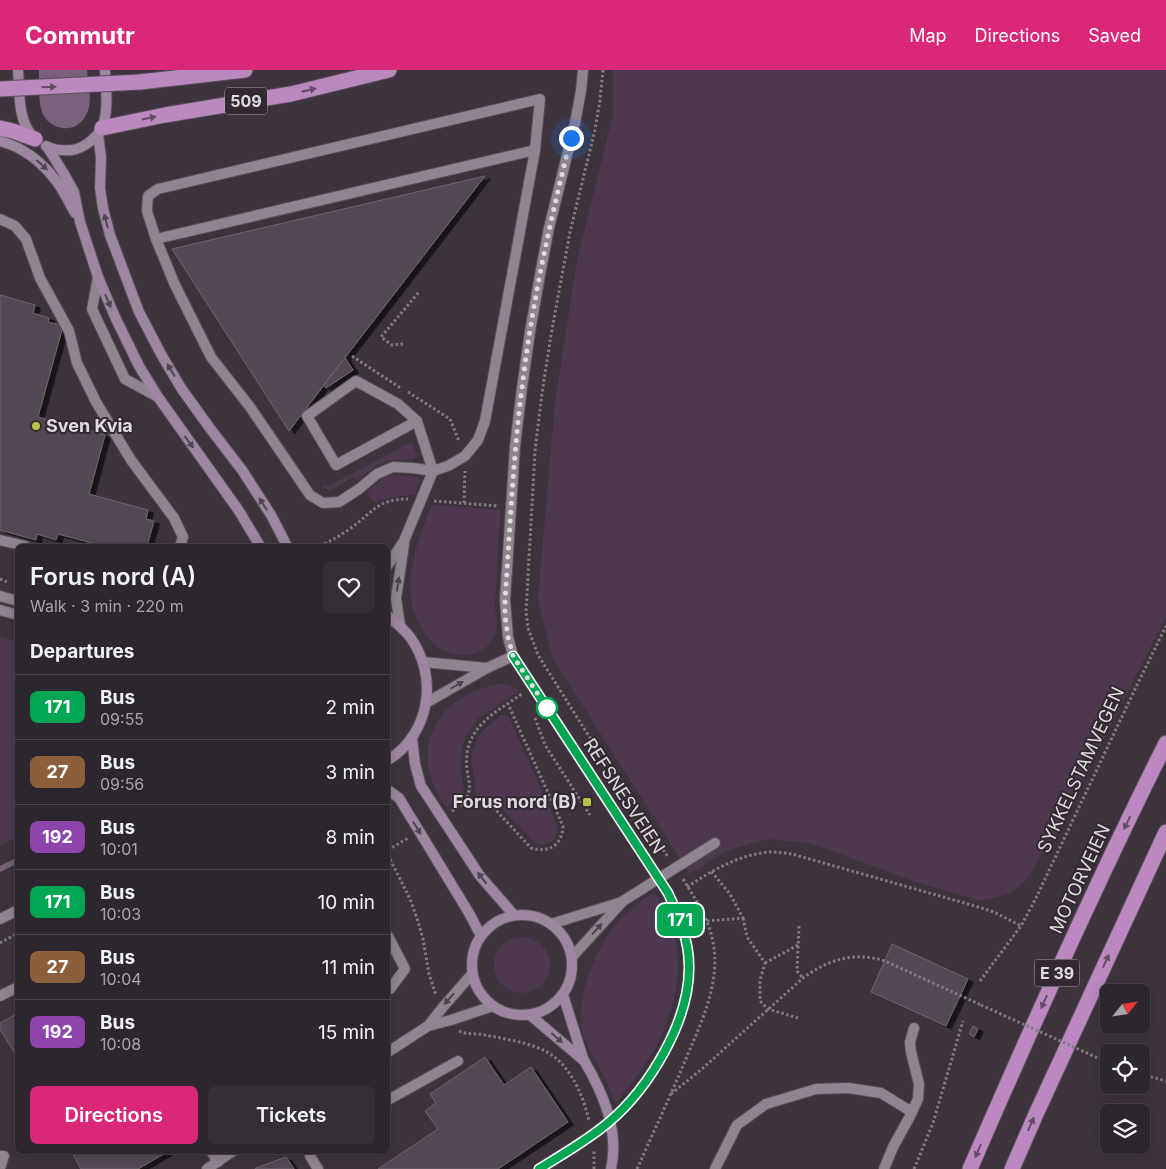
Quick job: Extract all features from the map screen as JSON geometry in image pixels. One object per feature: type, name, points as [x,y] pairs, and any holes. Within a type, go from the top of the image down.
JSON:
[{"type":"highway","name":"509","points":[[0,89],[140,82],[246,70]]},
{"type":"highway","name":"509","points":[[100,131],[165,114],[291,94],[389,70]]},
{"type":"highway","points":[[0,128],[12,130],[35,139]]},
{"type":"highway","name":"MOTORVEIEN","points":[[970,1169],[1092,898],[1166,743]]},
{"type":"highway","name":"E 39","points":[[1012,1169],[1166,832]]},
{"type":"street","points":[[18,70],[21,111],[28,132],[48,148],[74,192],[80,222],[98,277],[139,366],[158,397],[235,504],[259,544]]},
{"type":"street","points":[[105,70],[107,101],[100,131],[100,188],[110,235],[139,312],[161,354],[182,388],[242,470],[271,515],[286,544]]},
{"type":"street","name":"REFSNESVEIEN","points":[[539,1169],[592,1135],[610,1121],[626,1106],[651,1075],[664,1052],[683,1008],[688,984],[689,960],[683,928],[668,893],[513,656],[505,616],[515,446],[530,332],[549,228],[575,123],[583,70]]},
{"type":"street","points":[[540,100],[535,150],[485,421],[478,440],[465,456],[433,472],[393,467],[377,474],[339,502],[323,502],[310,495],[250,407],[211,357],[175,285],[156,239],[147,211],[148,196],[158,189],[540,100]]},
{"type":"street","points":[[48,148],[64,151],[79,149],[89,143],[100,131]]},
{"type":"street","points":[[0,141],[26,152],[44,166],[58,182],[80,222]]},
{"type":"street","points":[[156,239],[535,150]]},
{"type":"street","points":[[0,219],[15,226],[26,239],[40,278],[69,331],[77,363],[96,402],[131,460],[174,518],[183,536],[181,544]]},
{"type":"street","points":[[98,277],[92,309],[125,379],[158,397]]},
{"type":"street","points":[[390,562],[404,541],[433,472],[417,421],[398,404],[356,381],[307,416],[336,464],[417,421]]},
{"type":"street","points":[[0,540],[16,544]]},
{"type":"street","points":[[400,626],[396,598],[404,541]]},
{"type":"street","points":[[0,596],[15,600]]},
{"type":"street","points":[[0,610],[15,614]]},
{"type":"street","points":[[390,618],[400,626],[414,643],[424,662],[427,682],[426,703],[418,727],[402,749],[390,758]]},
{"type":"street","points":[[426,703],[487,668],[513,656]]},
{"type":"street","points":[[424,662],[487,668]]},
{"type":"street","points":[[412,737],[415,764],[421,786],[480,876],[514,915]]},
{"type":"street","points":[[390,791],[399,798],[470,913],[481,936]]},
{"type":"street","points":[[572,957],[623,901],[714,842]]},
{"type":"street","points":[[552,924],[623,901]]},
{"type":"street","points":[[0,920],[15,912]]},
{"type":"street","points":[[514,915],[533,916],[552,924],[565,939],[572,957],[571,977],[563,995],[549,1008],[530,1015],[511,1014],[493,1006],[480,992],[472,974],[473,954],[481,936],[495,922],[514,915]]},
{"type":"street","points":[[390,940],[405,969],[390,985]]},
{"type":"street","points":[[428,1026],[472,974]]},
{"type":"street","points":[[0,996],[15,989]]},
{"type":"street","points":[[563,995],[584,1060],[594,1078],[610,1121],[613,1136],[611,1169]]},
{"type":"street","points":[[390,1051],[428,1026],[493,1006]]},
{"type":"street","points":[[530,1015],[584,1060]]},
{"type":"street","points":[[884,1169],[893,1147],[918,1099],[919,1084],[910,1047],[914,1028]]},
{"type":"street","points":[[390,1099],[458,1061]]},
{"type":"street","points":[[715,1169],[737,1126],[766,1104],[816,1089],[848,1088],[881,1093],[912,1112]]},
{"type":"street","points":[[213,1154],[218,1162]]},
{"type":"street","points":[[206,1169],[229,1154]]},
{"type":"street","points":[[310,1154],[318,1169]]},
{"type":"street","points":[[0,1156],[4,1156],[0,1168]]},
{"type":"path","points":[[603,70],[599,107],[570,232],[552,327],[535,451],[526,612],[528,628],[538,655],[688,887],[723,865],[745,856],[770,852],[792,854],[975,906],[994,912],[1021,926]]},
{"type":"path","points":[[403,344],[392,344],[381,337],[418,292]]},
{"type":"path","name":"SYKKELSTAMVEGEN","points":[[980,981],[1021,926],[1036,898],[1166,626]]},
{"type":"path","points":[[464,803],[469,794],[470,784],[467,754],[474,733],[481,723],[521,695],[526,699]]},
{"type":"path","points":[[451,811],[464,803],[478,800],[486,803],[494,808],[531,848],[540,850],[553,847],[563,834],[560,818],[508,704]]},
{"type":"path","points":[[534,712],[545,746],[590,815]]},
{"type":"path","points":[[390,849],[410,836]]},
{"type":"path","points":[[390,859],[410,899],[417,918],[423,938],[429,974],[436,996]]},
{"type":"path","points":[[712,871],[730,894],[743,918],[748,937],[765,963]]},
{"type":"path","points":[[707,921],[743,918]]},
{"type":"path","points":[[799,926],[797,972],[803,978]]},
{"type":"path","points":[[0,943],[15,935]]},
{"type":"path","points":[[798,945],[765,963],[760,980],[760,1001],[768,1009],[798,1018]]},
{"type":"path","points":[[670,1095],[703,1068],[803,978],[814,970],[836,960],[857,957],[877,958],[885,961],[1100,1059]]},
{"type":"path","points":[[914,1169],[933,1123],[963,1020]]},
{"type":"path","points":[[456,1029],[463,1033],[479,1033],[530,1046],[555,1057],[566,1068],[581,1094],[590,1123]]},
{"type":"path","points":[[1150,1077],[1166,1081]]},
{"type":"path","points":[[594,1146],[594,1169]]},
{"type":"shaded area","points":[[39,70],[87,70],[90,104],[85,116],[77,125],[68,128],[60,127],[52,124],[46,118],[42,112],[40,100]]},
{"type":"shaded area","points":[[613,70],[1166,70],[1166,617],[1061,823],[1027,879],[1009,894],[981,901],[919,883],[810,843],[768,839],[728,850],[690,874],[553,659],[538,599],[555,402],[577,261],[613,114]]},
{"type":"shaded area","points":[[411,442],[417,454],[414,459],[388,461],[374,468],[357,481],[352,477],[335,488],[328,490],[322,487],[325,485],[327,487]]},
{"type":"shaded area","points":[[391,475],[418,477],[419,481],[415,495],[373,501],[368,491]]},
{"type":"shaded area","points":[[432,505],[500,510],[495,605],[497,628],[492,641],[486,648],[469,655],[451,653],[442,650],[434,644],[425,634],[414,610],[410,586],[413,562],[419,538]]},
{"type":"shaded area","points":[[0,637],[15,640],[15,838],[0,846]]},
{"type":"shaded area","points":[[503,684],[520,690],[478,719],[471,728],[462,748],[461,770],[464,792],[460,799],[447,807],[434,787],[428,766],[428,747],[434,728],[445,712],[460,699],[480,689]]},
{"type":"shaded area","points":[[503,715],[509,717],[557,824],[557,834],[553,841],[549,843],[535,844],[499,805],[475,794],[472,758],[475,743],[490,724]]},
{"type":"shaded area","points":[[654,892],[665,910],[673,929],[678,969],[676,989],[672,1008],[657,1045],[635,1079],[615,1103],[583,1033],[581,1019],[582,1004],[585,988],[596,957],[612,929],[633,907]]},
{"type":"shaded area","points":[[517,937],[527,937],[542,945],[548,954],[550,965],[548,976],[542,985],[527,993],[517,993],[506,988],[499,981],[494,970],[494,960],[499,949],[506,942]]},
{"type":"building","points":[[485,176],[324,385],[289,431],[172,249]]},
{"type":"building","name":"Sven Kvia","points":[[0,295],[35,305],[33,313],[49,318],[48,322],[63,326],[38,417],[105,435],[89,494],[148,510],[146,519],[154,521],[148,544],[96,544],[58,534],[56,540],[37,534],[36,540],[0,530]]},
{"type":"building","points":[[345,358],[353,370],[326,388],[324,385]]},
{"type":"building","points":[[892,944],[968,979],[946,1026],[871,992]]},
{"type":"building","points":[[15,1015],[15,1054],[0,1029],[0,1023]]},
{"type":"building","points":[[973,1026],[978,1029],[974,1037],[969,1034]]},
{"type":"building","points":[[485,1057],[504,1085],[531,1067],[568,1122],[498,1169],[378,1169],[438,1129],[425,1111],[436,1103],[430,1094]]},
{"type":"building","points":[[73,1154],[164,1154],[138,1169],[81,1169]]},
{"type":"building","points":[[286,1157],[294,1169],[255,1169],[256,1168]]},
{"type":"waterway","points":[[0,869],[15,862]]},
{"type":"bus line","name":"171","points":[[513,656],[668,893],[683,928],[689,966],[688,984],[683,1008],[664,1052],[651,1075],[626,1106],[610,1121],[592,1135],[539,1169]]},
{"type":"place","name":"Sven Kvia","points":[[36,426]]},
{"type":"place","name":"Forus nord (B)","points":[[587,802]]},
{"type":"route","points":[[547,708],[513,656],[505,616],[505,600],[515,446],[530,332],[549,228],[571,138]]}]
